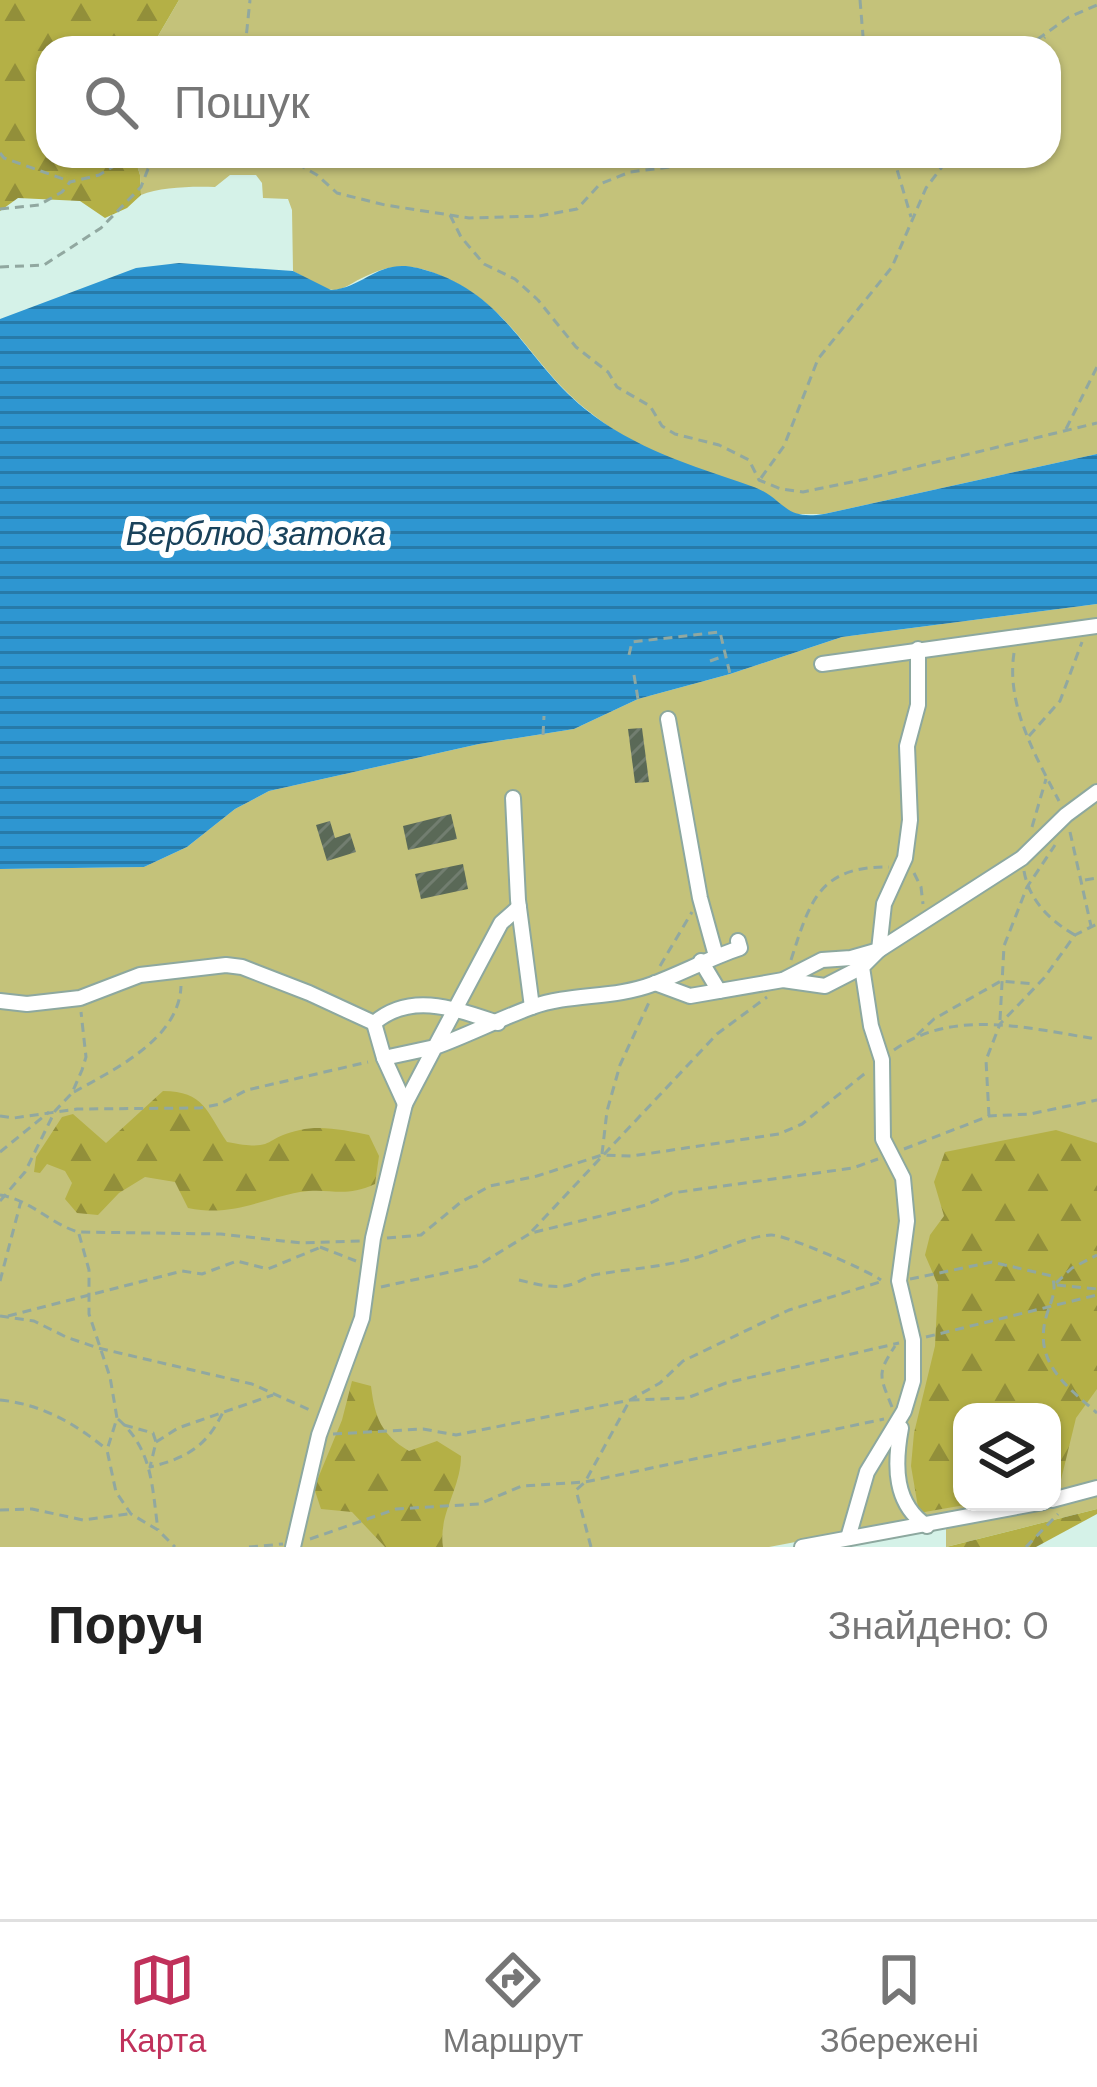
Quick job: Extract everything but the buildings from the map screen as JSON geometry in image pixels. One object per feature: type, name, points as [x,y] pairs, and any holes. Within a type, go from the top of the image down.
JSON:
[{"type":"lane","points":[[822,664],[1095,626]]},
{"type":"lane","points":[[879,950],[884,904],[903,862],[910,820],[907,746],[918,705],[918,649]]},
{"type":"lane","points":[[668,719],[708,958],[719,991]]},
{"type":"lane","points":[[655,983],[690,996],[784,980],[825,986],[862,968],[924,917],[1022,858],[1066,814],[1097,792]]},
{"type":"lane","points":[[513,798],[519,907],[532,1007]]},
{"type":"lane","points":[[293,1545],[319,1435],[362,1318],[373,1238],[405,1104],[501,923],[519,907]]},
{"type":"lane","points":[[384,1058],[435,1047],[532,1007],[613,996],[655,983],[740,948],[738,941]]},
{"type":"lane","points":[[784,980],[821,961],[879,950]]},
{"type":"lane","points":[[0,1001],[27,1004],[80,998],[140,975],[242,967],[374,1023]]},
{"type":"lane","points":[[862,968],[882,1060],[883,1139],[904,1178],[908,1221],[899,1281],[913,1340],[913,1381],[897,1454],[901,1500],[909,1514],[927,1526]]},
{"type":"lane","points":[[374,1023],[407,1004],[458,1010],[500,1023]]},
{"type":"lane","points":[[374,1023],[405,1104]]},
{"type":"lane","points":[[848,1538],[867,1472],[904,1411]]},
{"type":"lane","points":[[1061,1498],[1097,1488]]},
{"type":"lane","points":[[802,1547],[1001,1511]]},
{"type":"path","points":[[246,36],[250,0]]},
{"type":"path","points":[[860,0],[863,36]]},
{"type":"path","points":[[1042,36],[1097,5]]},
{"type":"path","points":[[1045,36],[1054,27]]},
{"type":"path","points":[[0,153],[70,182],[99,176],[111,168]]},
{"type":"path","points":[[0,267],[44,266],[101,228],[142,187],[149,168]]},
{"type":"path","points":[[305,168],[337,193],[450,215],[539,216],[578,209],[600,184],[630,172],[662,168]]},
{"type":"path","points":[[897,168],[911,217]]},
{"type":"path","points":[[760,480],[784,446],[818,359],[892,267],[911,217],[941,168]]},
{"type":"path","points":[[0,209],[39,205],[70,182]]},
{"type":"path","points":[[450,215],[460,237],[484,264],[515,279],[576,347],[608,372],[617,387],[650,406],[662,426],[749,460],[760,480],[803,492],[1097,423]]},
{"type":"path","points":[[1066,429],[1097,367]]},
{"type":"path","points":[[1028,738],[1060,701],[1077,651],[1095,626]]},
{"type":"path","points":[[629,655],[632,642],[720,632],[730,674]]},
{"type":"path","points":[[1000,1024],[1075,935],[1095,923],[1066,814],[1028,738],[1011,685],[1013,654],[1023,635]]},
{"type":"path","points":[[710,661],[726,656]]},
{"type":"path","points":[[634,675],[638,699]]},
{"type":"path","points":[[543,735],[544,716]]},
{"type":"path","points":[[1046,777],[1022,858],[1027,887],[1044,912],[1075,935]]},
{"type":"path","points":[[989,1116],[986,1060],[1000,1024],[1004,946],[1027,887],[1053,852],[1066,814]]},
{"type":"path","points":[[301,1243],[358,1262],[368,1285],[477,1266],[531,1233],[716,1034],[761,1003],[784,980],[815,895],[837,874],[903,862],[921,887],[924,917]]},
{"type":"path","points":[[1083,880],[1097,878]]},
{"type":"path","points":[[602,1155],[607,1111],[620,1066],[659,968],[700,898]]},
{"type":"path","points":[[0,1152],[72,1093],[123,1064],[158,1036],[180,1004],[182,970]]},
{"type":"path","points":[[1,1198],[21,1199],[78,1232],[221,1234],[336,1244],[421,1235],[461,1202],[490,1186],[576,1166],[602,1155],[632,1156],[779,1134],[802,1124],[934,1019],[1001,981],[1037,984]]},
{"type":"path","points":[[72,1093],[86,1057],[80,998]]},
{"type":"path","points":[[916,1036],[977,1023],[1097,1039]]},
{"type":"path","points":[[0,1116],[200,1108],[247,1090],[384,1058]]},
{"type":"path","points":[[531,1233],[646,1205],[672,1193],[853,1168],[989,1116],[1030,1114],[1097,1100]]},
{"type":"path","points":[[1,1198],[25,1172],[52,1111]]},
{"type":"path","points":[[0,1281],[21,1199]]},
{"type":"path","points":[[78,1232],[98,1348],[110,1377],[117,1418],[107,1450],[116,1492],[130,1514],[158,1529],[175,1547]]},
{"type":"path","points":[[519,1280],[569,1286],[592,1274],[692,1259],[735,1242],[770,1235],[842,1258],[882,1281]]},
{"type":"path","points":[[3,1316],[182,1271],[202,1274],[237,1261],[268,1270],[321,1247]]},
{"type":"path","points":[[1055,1284],[1097,1255]]},
{"type":"path","points":[[591,1547],[576,1490],[585,1482],[630,1400],[660,1383],[682,1361],[789,1310],[882,1281],[992,1262],[1052,1276],[1055,1284],[1044,1324],[1046,1360],[1055,1376],[1097,1413]]},
{"type":"path","points":[[1055,1284],[1097,1292]]},
{"type":"path","points":[[319,1435],[423,1429],[456,1435],[630,1400],[687,1398],[726,1383],[1097,1292]]},
{"type":"path","points":[[3,1316],[34,1321],[98,1348],[253,1384],[326,1416]]},
{"type":"path","points":[[249,1547],[293,1545],[396,1509],[479,1504],[522,1486],[585,1482],[783,1443],[894,1414],[880,1379],[881,1367],[896,1344]]},
{"type":"path","points":[[156,1442],[178,1428],[275,1394]]},
{"type":"path","points":[[0,1400],[20,1402],[76,1426],[107,1450]]},
{"type":"path","points":[[150,1467],[177,1461],[201,1448],[224,1412]]},
{"type":"path","points":[[117,1418],[136,1436],[150,1467],[158,1529]]},
{"type":"path","points":[[124,1425],[153,1432],[156,1442],[150,1467]]},
{"type":"path","points":[[0,1510],[32,1509],[83,1520],[130,1514]]},
{"type":"path","points":[[1026,1547],[1052,1523],[1054,1511]]},
{"type":"shaded area","points":[[179,0],[1097,0],[1097,454],[824,514],[790,514],[742,486],[657,454],[612,428],[567,393],[503,319],[464,288],[428,271],[399,266],[338,289],[324,288],[293,271],[288,199],[263,198],[256,175],[230,175],[215,187],[141,195],[138,168],[1061,168],[1061,36],[158,36]]},
{"type":"shaded area","points":[[1097,604],[1097,1481],[1061,1491],[1061,1403],[953,1403],[953,1511],[959,1511],[769,1547],[0,1547],[0,869],[144,867],[187,847],[235,809],[269,791],[479,744],[574,729],[638,699],[842,637]]},
{"type":"shaded area","points":[[1097,1490],[1097,1509],[946,1547],[946,1529],[1016,1511],[1061,1511],[1061,1499]]},
{"type":"green space","points":[[0,0],[179,0],[158,36],[36,36],[36,168],[138,168],[141,195],[105,218],[80,201],[18,198],[0,211]]},
{"type":"green space","points":[[163,1091],[196,1099],[227,1142],[262,1145],[288,1133],[317,1128],[369,1135],[379,1156],[375,1184],[354,1191],[300,1192],[232,1209],[204,1210],[188,1208],[175,1182],[145,1177],[119,1193],[98,1215],[77,1213],[65,1199],[72,1183],[65,1171],[47,1164],[40,1173],[34,1172],[36,1157],[62,1117],[73,1114],[106,1143]]},
{"type":"green space","points":[[1056,1130],[1097,1143],[1097,1389],[1076,1418],[1061,1480],[1061,1403],[953,1403],[953,1507],[919,1513],[911,1466],[935,1346],[938,1285],[925,1255],[930,1235],[944,1216],[934,1182],[945,1152]]},
{"type":"green space","points":[[352,1381],[371,1386],[381,1424],[399,1445],[409,1451],[437,1441],[461,1456],[444,1523],[443,1547],[385,1547],[352,1512],[321,1509],[314,1488],[342,1420]]},
{"type":"green space","points":[[1097,1509],[1097,1514],[1036,1547],[946,1547]]},
{"type":"water","name":"Верблюд затока","points":[[179,263],[293,271],[331,290],[392,267],[418,268],[448,278],[493,309],[564,389],[604,423],[664,455],[762,491],[799,514],[824,514],[1097,454],[1097,604],[842,637],[638,699],[574,729],[479,744],[269,791],[235,809],[187,847],[144,867],[0,869],[0,319],[136,268]]}]
